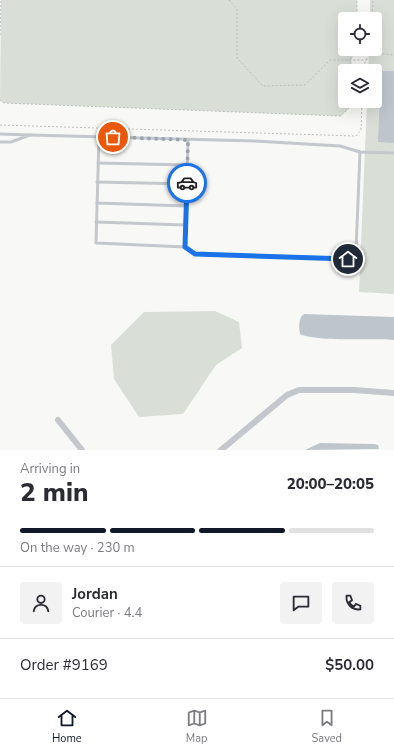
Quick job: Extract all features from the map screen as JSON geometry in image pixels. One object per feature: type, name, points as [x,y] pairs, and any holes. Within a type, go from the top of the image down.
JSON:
[{"type":"street","points":[[221,450],[286,395],[299,390],[375,391],[394,393]]},
{"type":"street","points":[[58,420],[82,450]]},
{"type":"lane","points":[[0,134],[255,141],[340,146],[360,152],[394,153]]},
{"type":"lane","points":[[0,142],[11,142],[30,135]]},
{"type":"lane","points":[[99,137],[96,243],[185,247],[195,254],[348,259],[354,255],[356,250],[360,152]]},
{"type":"lane","points":[[185,247],[188,140]]},
{"type":"lane","points":[[98,163],[187,165]]},
{"type":"lane","points":[[97,182],[187,184]]},
{"type":"lane","points":[[97,203],[186,206]]},
{"type":"lane","points":[[96,222],[185,225]]},
{"type":"path","points":[[0,35],[1,0]]},
{"type":"path","points":[[228,0],[237,8],[237,58],[263,86],[305,85],[330,60],[368,60]]},
{"type":"path","points":[[357,0],[357,12]]},
{"type":"path","points":[[372,12],[373,0]]},
{"type":"path","points":[[382,54],[394,55]]},
{"type":"path","points":[[351,64],[350,60],[352,56]]},
{"type":"path","points":[[365,64],[369,56]]},
{"type":"path","points":[[0,100],[4,104],[341,116],[348,108]]},
{"type":"path","points":[[0,125],[356,136],[361,130],[362,108]]},
{"type":"shaded area","points":[[1,0],[357,0],[357,12],[338,12],[338,56],[353,56],[351,60],[352,64],[338,64],[338,108],[349,108],[341,116],[4,103],[0,100]]},
{"type":"shaded area","points":[[370,0],[394,0],[394,294],[359,292],[367,108],[382,108],[382,64],[368,64],[369,56],[382,56],[382,12],[370,12]]},
{"type":"shaded area","points":[[382,71],[394,71],[394,143],[378,142],[379,108],[382,108]]},
{"type":"shaded area","points":[[215,311],[239,322],[242,348],[216,365],[183,414],[139,417],[114,379],[111,345],[144,312]]},
{"type":"shaded area","points":[[304,314],[394,317],[394,340],[331,339],[300,334],[300,320]]},
{"type":"shaded area","points":[[320,443],[374,444],[378,445],[379,449],[305,450]]},
{"type":"way so far","points":[[113,137],[188,140],[187,183]]},
{"type":"route","points":[[187,183],[185,247],[195,254],[348,259]]}]
